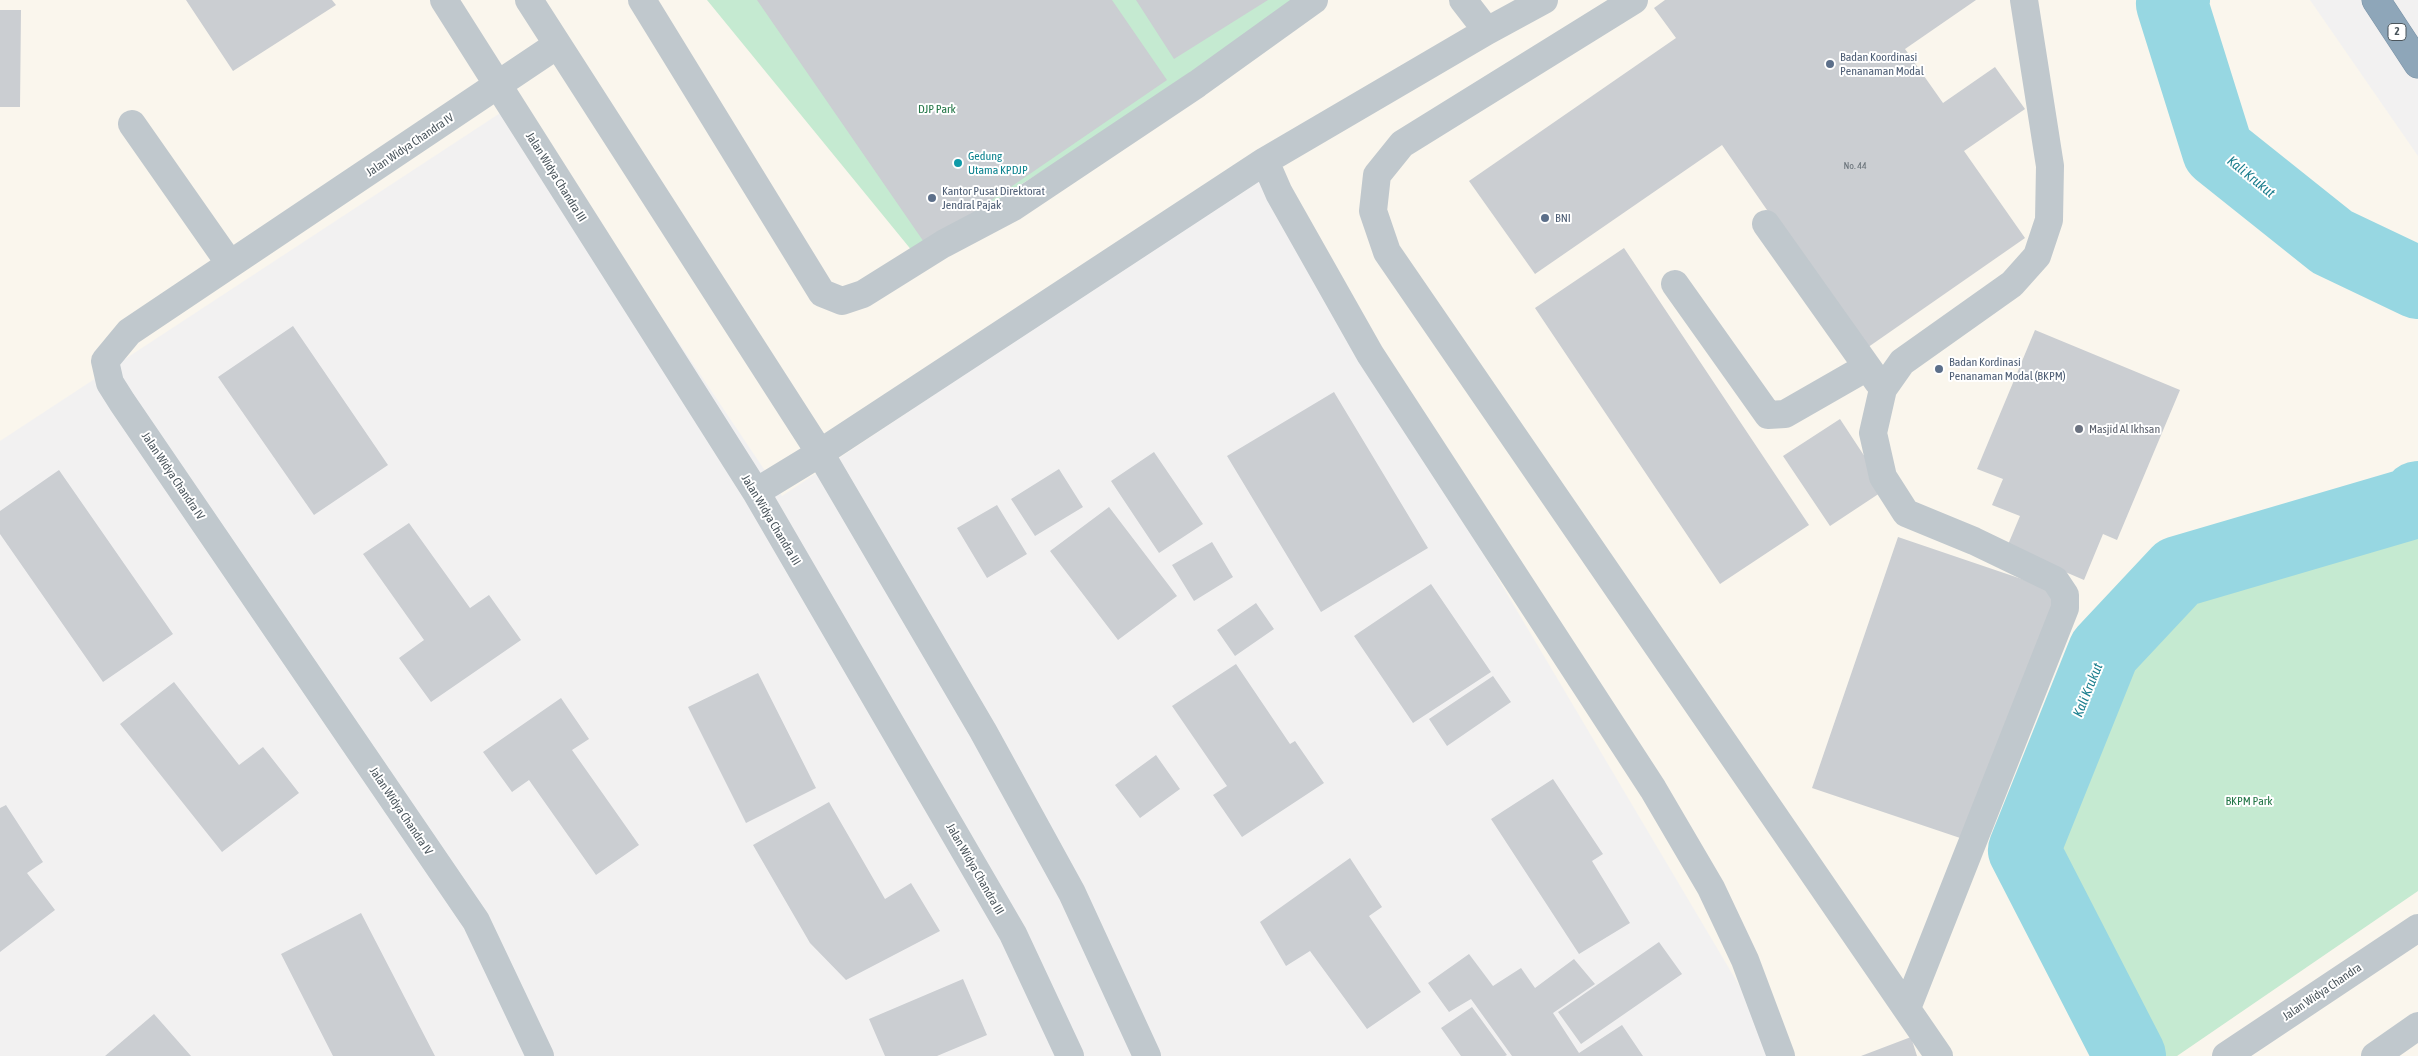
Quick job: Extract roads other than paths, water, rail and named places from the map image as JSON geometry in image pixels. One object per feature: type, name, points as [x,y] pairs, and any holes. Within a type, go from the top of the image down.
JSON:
[{"type":"highway","name":"2","points":[[2376,0],[2418,64]]},
{"type":"street","name":"Jalan Widya Chandra III","points":[[444,0],[756,492],[1013,934],[1070,1056]]},
{"type":"street","points":[[529,0],[820,453],[983,731],[1067,884],[1147,1056]]},
{"type":"street","points":[[642,0],[822,293],[842,301],[864,294],[943,244],[1013,207],[1197,84],[1314,0]]},
{"type":"street","points":[[1463,0],[1487,31]]},
{"type":"street","points":[[1907,1008],[2065,608],[2065,595],[2055,580],[1974,541],[1906,512],[1883,477],[1873,433],[1883,390],[1902,362],[2012,284],[2037,256],[2049,220],[2050,166],[2024,0]]},
{"type":"street","points":[[756,492],[820,453],[1265,161],[1534,2]]},
{"type":"street","points":[[1619,4],[1402,144],[1378,174],[1373,211],[1387,252],[1939,1056]]},
{"type":"street","name":"Jalan Widya Chandra IV","points":[[540,1056],[476,921],[110,384],[105,361],[129,332],[557,46]]},
{"type":"street","points":[[132,124],[230,264]]},
{"type":"street","points":[[1265,161],[1279,193],[1370,354],[1653,789],[1706,880],[1745,960],[1781,1056]]},
{"type":"street","points":[[1766,224],[1883,390]]},
{"type":"street","points":[[1675,284],[1768,415],[1785,414],[1867,368]]},
{"type":"street","name":"Jalan Widya Chandra","points":[[2226,1056],[2418,928]]},
{"type":"street","points":[[2375,1056],[2418,1026]]},
{"type":"waterway","name":"Kali Krukut","points":[[2174,0],[2172,4],[2218,151],[2332,242],[2418,283]]},
{"type":"waterway","name":"Kali Krukut","points":[[2130,1056],[2024,850],[2104,651],[2178,572],[2413,503],[2418,497]]},
{"type":"place","name":"Badan Koordinasi Penanaman Modal","points":[[1830,64]]},
{"type":"place","name":"Gedung Utama KPDJP","points":[[958,163]]},
{"type":"place","name":"Kantor Pusat Direktorat Jendral Pajak","points":[[932,198]]},
{"type":"place","name":"BNI","points":[[1545,218]]},
{"type":"place","name":"Badan Kordinasi Penanaman Modal (BKPM)","points":[[1939,369]]},
{"type":"place","name":"Masjid Al Ikhsan","points":[[2079,429]]},
{"type":"park label","name":"DJP Park","points":[[937,109]]},
{"type":"park label","name":"BKPM Park","points":[[2249,801]]}]
